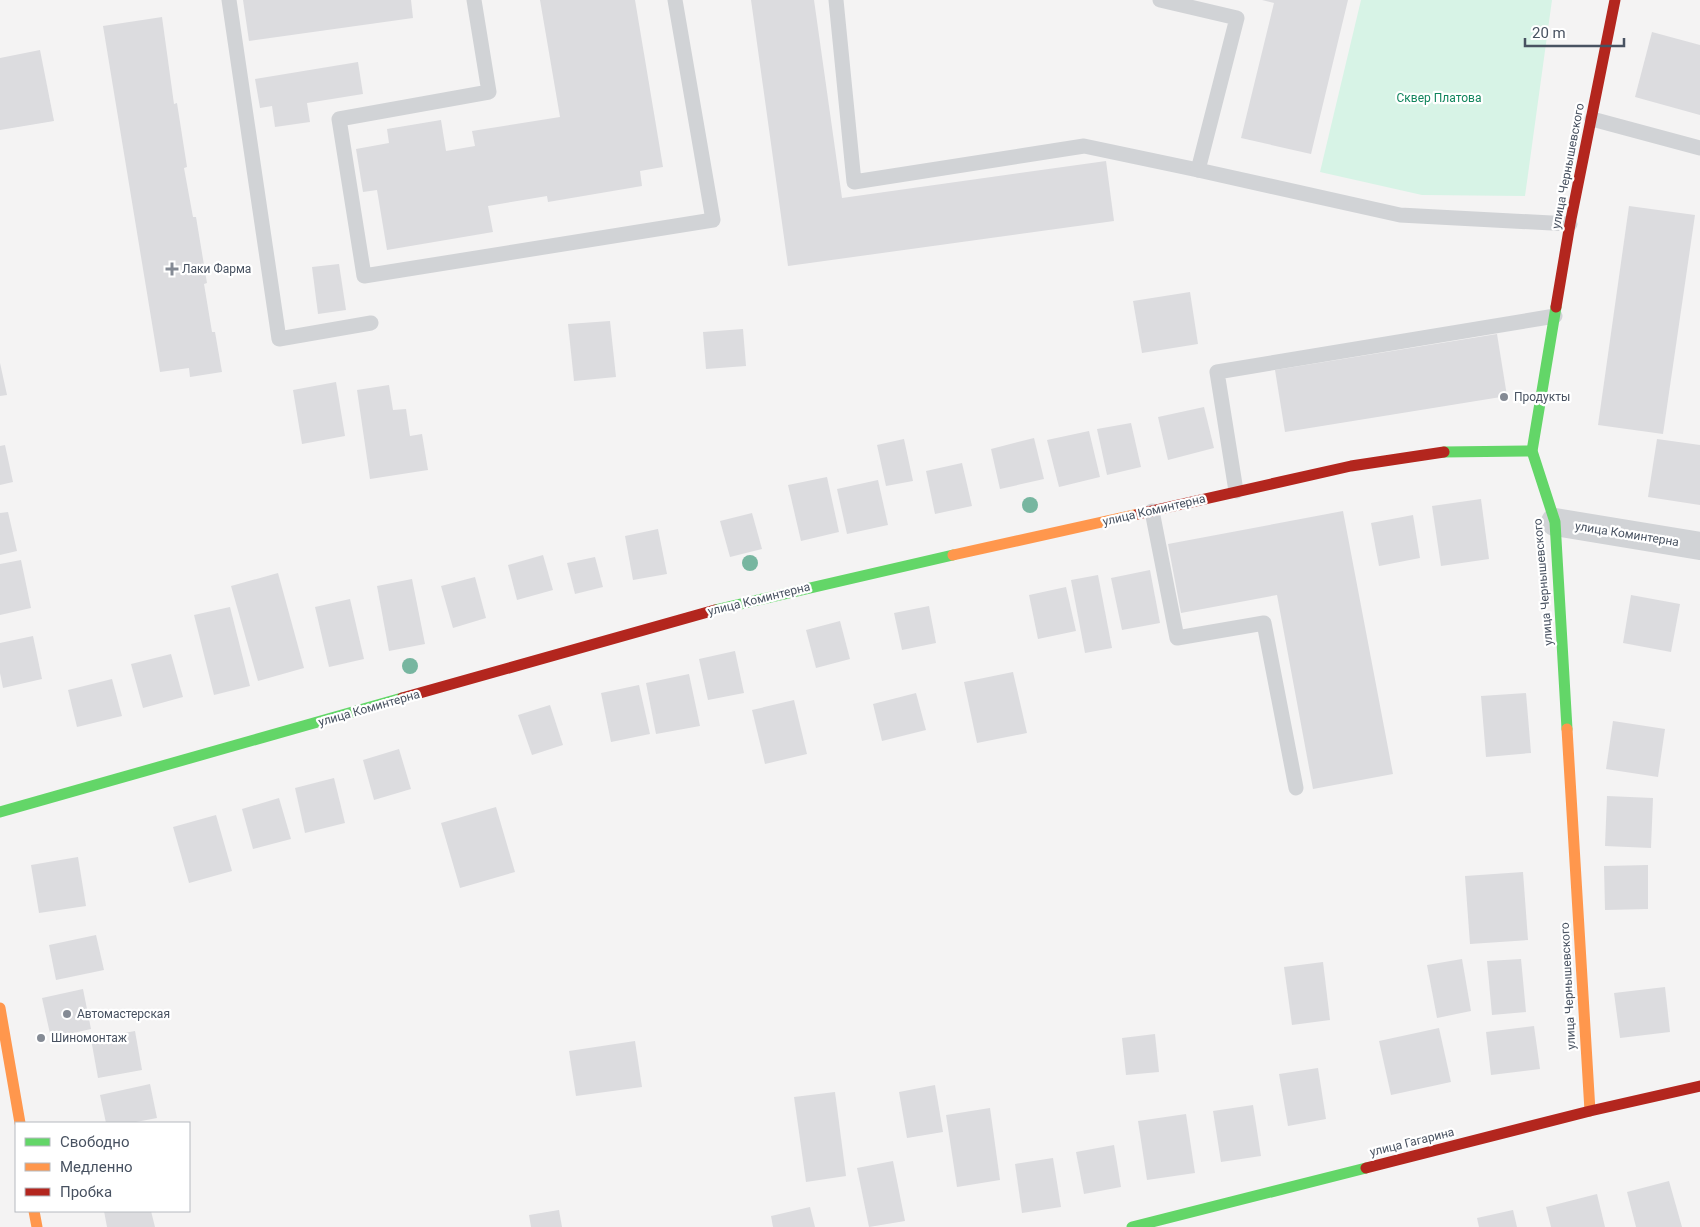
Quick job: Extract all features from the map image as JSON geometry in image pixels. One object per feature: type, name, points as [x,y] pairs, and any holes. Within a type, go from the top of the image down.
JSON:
[{"type":"street","name":"улица Чернышевского","points":[[1590,1111],[1555,522],[1532,451],[1570,224],[1614,0]]},
{"type":"street","name":"улица Коминтерна","points":[[0,812],[738,603],[1351,466],[1443,452],[1532,451]]},
{"type":"street","name":"улица Коминтерна","points":[[1555,522],[1700,546]]},
{"type":"street","points":[[0,1008],[20,1122]]},
{"type":"street","name":"улица Гагарина","points":[[1132,1227],[1590,1111],[1700,1086]]},
{"type":"street","points":[[34,1212],[37,1227]]},
{"type":"lane","points":[[229,0],[280,339],[371,323]]},
{"type":"lane","points":[[474,0],[489,92],[339,119],[364,276],[713,220],[675,0]]},
{"type":"lane","points":[[836,0],[854,182],[1084,146],[1400,215],[1570,224]]},
{"type":"lane","points":[[1160,0],[1237,18],[1198,170]]},
{"type":"lane","points":[[1592,119],[1700,148]]},
{"type":"lane","points":[[1236,491],[1217,372],[1555,316]]},
{"type":"lane","points":[[1152,510],[1177,638],[1264,623],[1296,788]]},
{"type":"green space","name":"Сквер Платова","points":[[1361,0],[1552,0],[1525,196],[1422,195],[1320,172]]},
{"type":"building","points":[[243,0],[411,0],[413,18],[249,41]]},
{"type":"building","points":[[540,0],[635,0],[663,167],[640,171],[642,186],[548,202],[547,196],[488,206],[493,232],[387,250],[377,190],[363,192],[356,149],[389,143],[387,129],[441,120],[446,151],[475,146],[472,131],[560,117]]},
{"type":"building","points":[[751,0],[814,0],[842,198],[1106,161],[1114,221],[788,266]]},
{"type":"building","points":[[1262,0],[1348,0],[1311,154],[1241,138],[1274,3]]},
{"type":"building","points":[[162,17],[174,104],[177,103],[187,167],[184,168],[193,217],[196,217],[207,283],[204,284],[212,332],[215,332],[222,372],[190,377],[189,368],[160,372],[103,26]]},
{"type":"building","points":[[1652,32],[1700,45],[1700,115],[1635,97]]},
{"type":"building","points":[[40,50],[54,121],[0,130],[0,58]]},
{"type":"building","points":[[358,62],[363,94],[307,103],[310,122],[275,127],[272,106],[260,108],[255,79]]},
{"type":"building","points":[[1629,206],[1695,215],[1663,434],[1598,425]]},
{"type":"building","points":[[339,264],[346,310],[318,314],[312,267]]},
{"type":"building","points":[[1190,292],[1198,344],[1142,353],[1133,301]]},
{"type":"building","points":[[610,321],[616,377],[574,381],[568,324]]},
{"type":"building","points":[[743,329],[746,366],[706,369],[703,332]]},
{"type":"building","points":[[1497,334],[1507,396],[1285,432],[1275,370]]},
{"type":"building","points":[[0,363],[7,395],[0,396]]},
{"type":"building","points":[[336,382],[345,436],[302,444],[293,390]]},
{"type":"building","points":[[389,385],[393,410],[406,409],[410,436],[422,434],[428,470],[370,479],[357,390]]},
{"type":"building","points":[[1204,407],[1214,448],[1168,460],[1158,417]]},
{"type":"building","points":[[1131,423],[1141,467],[1107,475],[1097,429]]},
{"type":"building","points":[[1089,431],[1100,477],[1059,487],[1047,440]]},
{"type":"building","points":[[1034,438],[1044,479],[1000,489],[991,449]]},
{"type":"building","points":[[904,439],[913,481],[886,486],[877,445]]},
{"type":"building","points":[[1657,439],[1700,445],[1700,505],[1648,497]]},
{"type":"building","points":[[5,445],[13,482],[0,485],[0,446]]},
{"type":"building","points":[[962,463],[972,506],[935,514],[926,471]]},
{"type":"building","points":[[827,477],[839,532],[801,541],[788,485]]},
{"type":"building","points":[[878,480],[888,525],[847,534],[837,489]]},
{"type":"building","points":[[1481,499],[1489,559],[1441,566],[1432,506]]},
{"type":"building","points":[[1343,511],[1393,774],[1313,789],[1277,595],[1181,613],[1168,544]]},
{"type":"building","points":[[8,512],[17,551],[0,555],[0,513]]},
{"type":"building","points":[[752,513],[762,549],[730,557],[720,521]]},
{"type":"building","points":[[1413,515],[1420,558],[1379,566],[1371,523]]},
{"type":"building","points":[[658,529],[667,574],[633,580],[625,536]]},
{"type":"building","points":[[543,555],[553,590],[517,600],[508,565]]},
{"type":"building","points":[[595,557],[603,587],[575,594],[567,563]]},
{"type":"building","points":[[21,560],[31,608],[0,615],[0,564]]},
{"type":"building","points":[[1150,570],[1160,623],[1122,630],[1111,578]]},
{"type":"building","points":[[278,573],[304,668],[258,681],[231,586]]},
{"type":"building","points":[[1098,575],[1112,648],[1085,653],[1071,580]]},
{"type":"building","points":[[475,577],[486,618],[453,628],[441,586]]},
{"type":"building","points":[[412,579],[425,644],[389,651],[377,586]]},
{"type":"building","points":[[1066,587],[1076,631],[1038,639],[1029,595]]},
{"type":"building","points":[[1631,595],[1680,604],[1671,652],[1623,643]]},
{"type":"building","points":[[350,599],[364,659],[329,667],[315,607]]},
{"type":"building","points":[[929,606],[936,643],[902,650],[894,613]]},
{"type":"building","points":[[230,607],[250,686],[214,695],[194,615]]},
{"type":"building","points":[[840,621],[850,659],[816,668],[806,630]]},
{"type":"building","points":[[33,636],[42,679],[3,688],[0,673],[0,643]]},
{"type":"building","points":[[735,651],[744,693],[708,700],[699,659]]},
{"type":"building","points":[[171,654],[183,697],[143,708],[131,664]]},
{"type":"building","points":[[1013,672],[1027,733],[977,743],[964,682]]},
{"type":"building","points":[[689,674],[700,726],[656,734],[646,683]]},
{"type":"building","points":[[112,679],[122,716],[77,727],[68,690]]},
{"type":"building","points":[[639,685],[650,734],[611,742],[601,693]]},
{"type":"building","points":[[916,693],[926,730],[882,741],[873,704]]},
{"type":"building","points":[[1526,693],[1531,753],[1486,757],[1481,696]]},
{"type":"building","points":[[794,700],[807,754],[765,764],[752,710]]},
{"type":"building","points":[[550,705],[563,745],[532,755],[518,715]]},
{"type":"building","points":[[1613,721],[1665,729],[1658,777],[1606,769]]},
{"type":"building","points":[[399,749],[411,789],[374,800],[363,760]]},
{"type":"building","points":[[334,778],[345,823],[305,833],[295,788]]},
{"type":"building","points":[[1607,796],[1653,798],[1651,848],[1605,846]]},
{"type":"building","points":[[279,798],[291,839],[253,849],[242,809]]},
{"type":"building","points":[[496,807],[515,872],[460,888],[441,823]]},
{"type":"building","points":[[216,815],[232,871],[189,883],[173,827]]},
{"type":"building","points":[[78,857],[86,906],[39,913],[31,865]]},
{"type":"building","points":[[1648,865],[1648,909],[1605,910],[1604,866]]},
{"type":"building","points":[[1523,872],[1528,940],[1470,944],[1465,876]]},
{"type":"building","points":[[96,935],[104,970],[56,980],[49,945]]},
{"type":"building","points":[[1462,959],[1471,1011],[1437,1018],[1427,965]]},
{"type":"building","points":[[1521,959],[1526,1012],[1492,1015],[1487,961]]},
{"type":"building","points":[[1323,962],[1330,1020],[1292,1025],[1284,967]]},
{"type":"building","points":[[1665,987],[1670,1032],[1620,1038],[1614,993]]},
{"type":"building","name":"Автомастерская","points":[[83,989],[91,1029],[51,1038],[42,998]]},
{"type":"building","points":[[1534,1026],[1540,1069],[1491,1075],[1486,1032]]},
{"type":"building","points":[[1439,1028],[1451,1082],[1391,1095],[1379,1041]]},
{"type":"building","points":[[135,1031],[142,1070],[98,1078],[91,1039]]},
{"type":"building","points":[[1155,1034],[1159,1072],[1126,1075],[1122,1038]]},
{"type":"building","points":[[635,1041],[642,1087],[576,1096],[569,1051]]},
{"type":"building","points":[[1318,1068],[1326,1119],[1288,1126],[1279,1074]]},
{"type":"building","points":[[150,1084],[157,1118],[136,1122],[106,1122],[100,1095]]},
{"type":"building","points":[[935,1085],[943,1132],[907,1138],[899,1092]]},
{"type":"building","points":[[835,1092],[846,1176],[806,1182],[794,1097]]},
{"type":"building","points":[[1253,1105],[1261,1156],[1221,1162],[1213,1111]]},
{"type":"building","points":[[990,1108],[1000,1180],[957,1187],[946,1115]]},
{"type":"building","points":[[1186,1114],[1195,1173],[1147,1180],[1138,1121]]},
{"type":"building","points":[[1114,1145],[1121,1187],[1084,1194],[1076,1152]]},
{"type":"building","points":[[1053,1158],[1061,1207],[1022,1213],[1015,1164]]},
{"type":"building","points":[[893,1161],[905,1221],[869,1227],[857,1168]]},
{"type":"building","points":[[1669,1181],[1682,1227],[1636,1227],[1627,1192]]},
{"type":"building","points":[[1597,1194],[1605,1227],[1551,1227],[1546,1207]]},
{"type":"building","points":[[810,1207],[815,1227],[773,1227],[771,1216]]},
{"type":"building","points":[[559,1210],[562,1227],[531,1227],[529,1215]]},
{"type":"building","points":[[1513,1210],[1517,1227],[1479,1227],[1477,1218]]},
{"type":"building","points":[[104,1212],[151,1212],[155,1227],[107,1227]]},
{"type":"traffic: fast","points":[[1556,307],[1532,451],[1555,522],[1567,729]]},
{"type":"traffic: fast","points":[[1444,452],[1532,451]]},
{"type":"traffic: fast","points":[[715,610],[953,555]]},
{"type":"traffic: fast","points":[[0,812],[402,698]]},
{"type":"traffic: fast","points":[[1132,1227],[1366,1168]]},
{"type":"traffic: slow","points":[[953,555],[1138,514]]},
{"type":"traffic: slow","points":[[1567,729],[1590,1111]]},
{"type":"traffic: slow","points":[[0,1008],[20,1122]]},
{"type":"traffic: slow","points":[[34,1212],[37,1227]]},
{"type":"traffic: jam","points":[[1556,307],[1570,224],[1615,0]]},
{"type":"traffic: jam","points":[[1138,514],[1351,466],[1444,452]]},
{"type":"traffic: jam","points":[[402,698],[715,610]]},
{"type":"traffic: jam","points":[[1366,1168],[1590,1111],[1700,1086]]},
{"type":"place","name":"Лаки Фарма","points":[[172,269]]},
{"type":"place","name":"Продукты","points":[[1504,397]]},
{"type":"place","name":"Автомастерская","points":[[67,1014]]},
{"type":"place","name":"Шиномонтаж","points":[[41,1038]]}]
